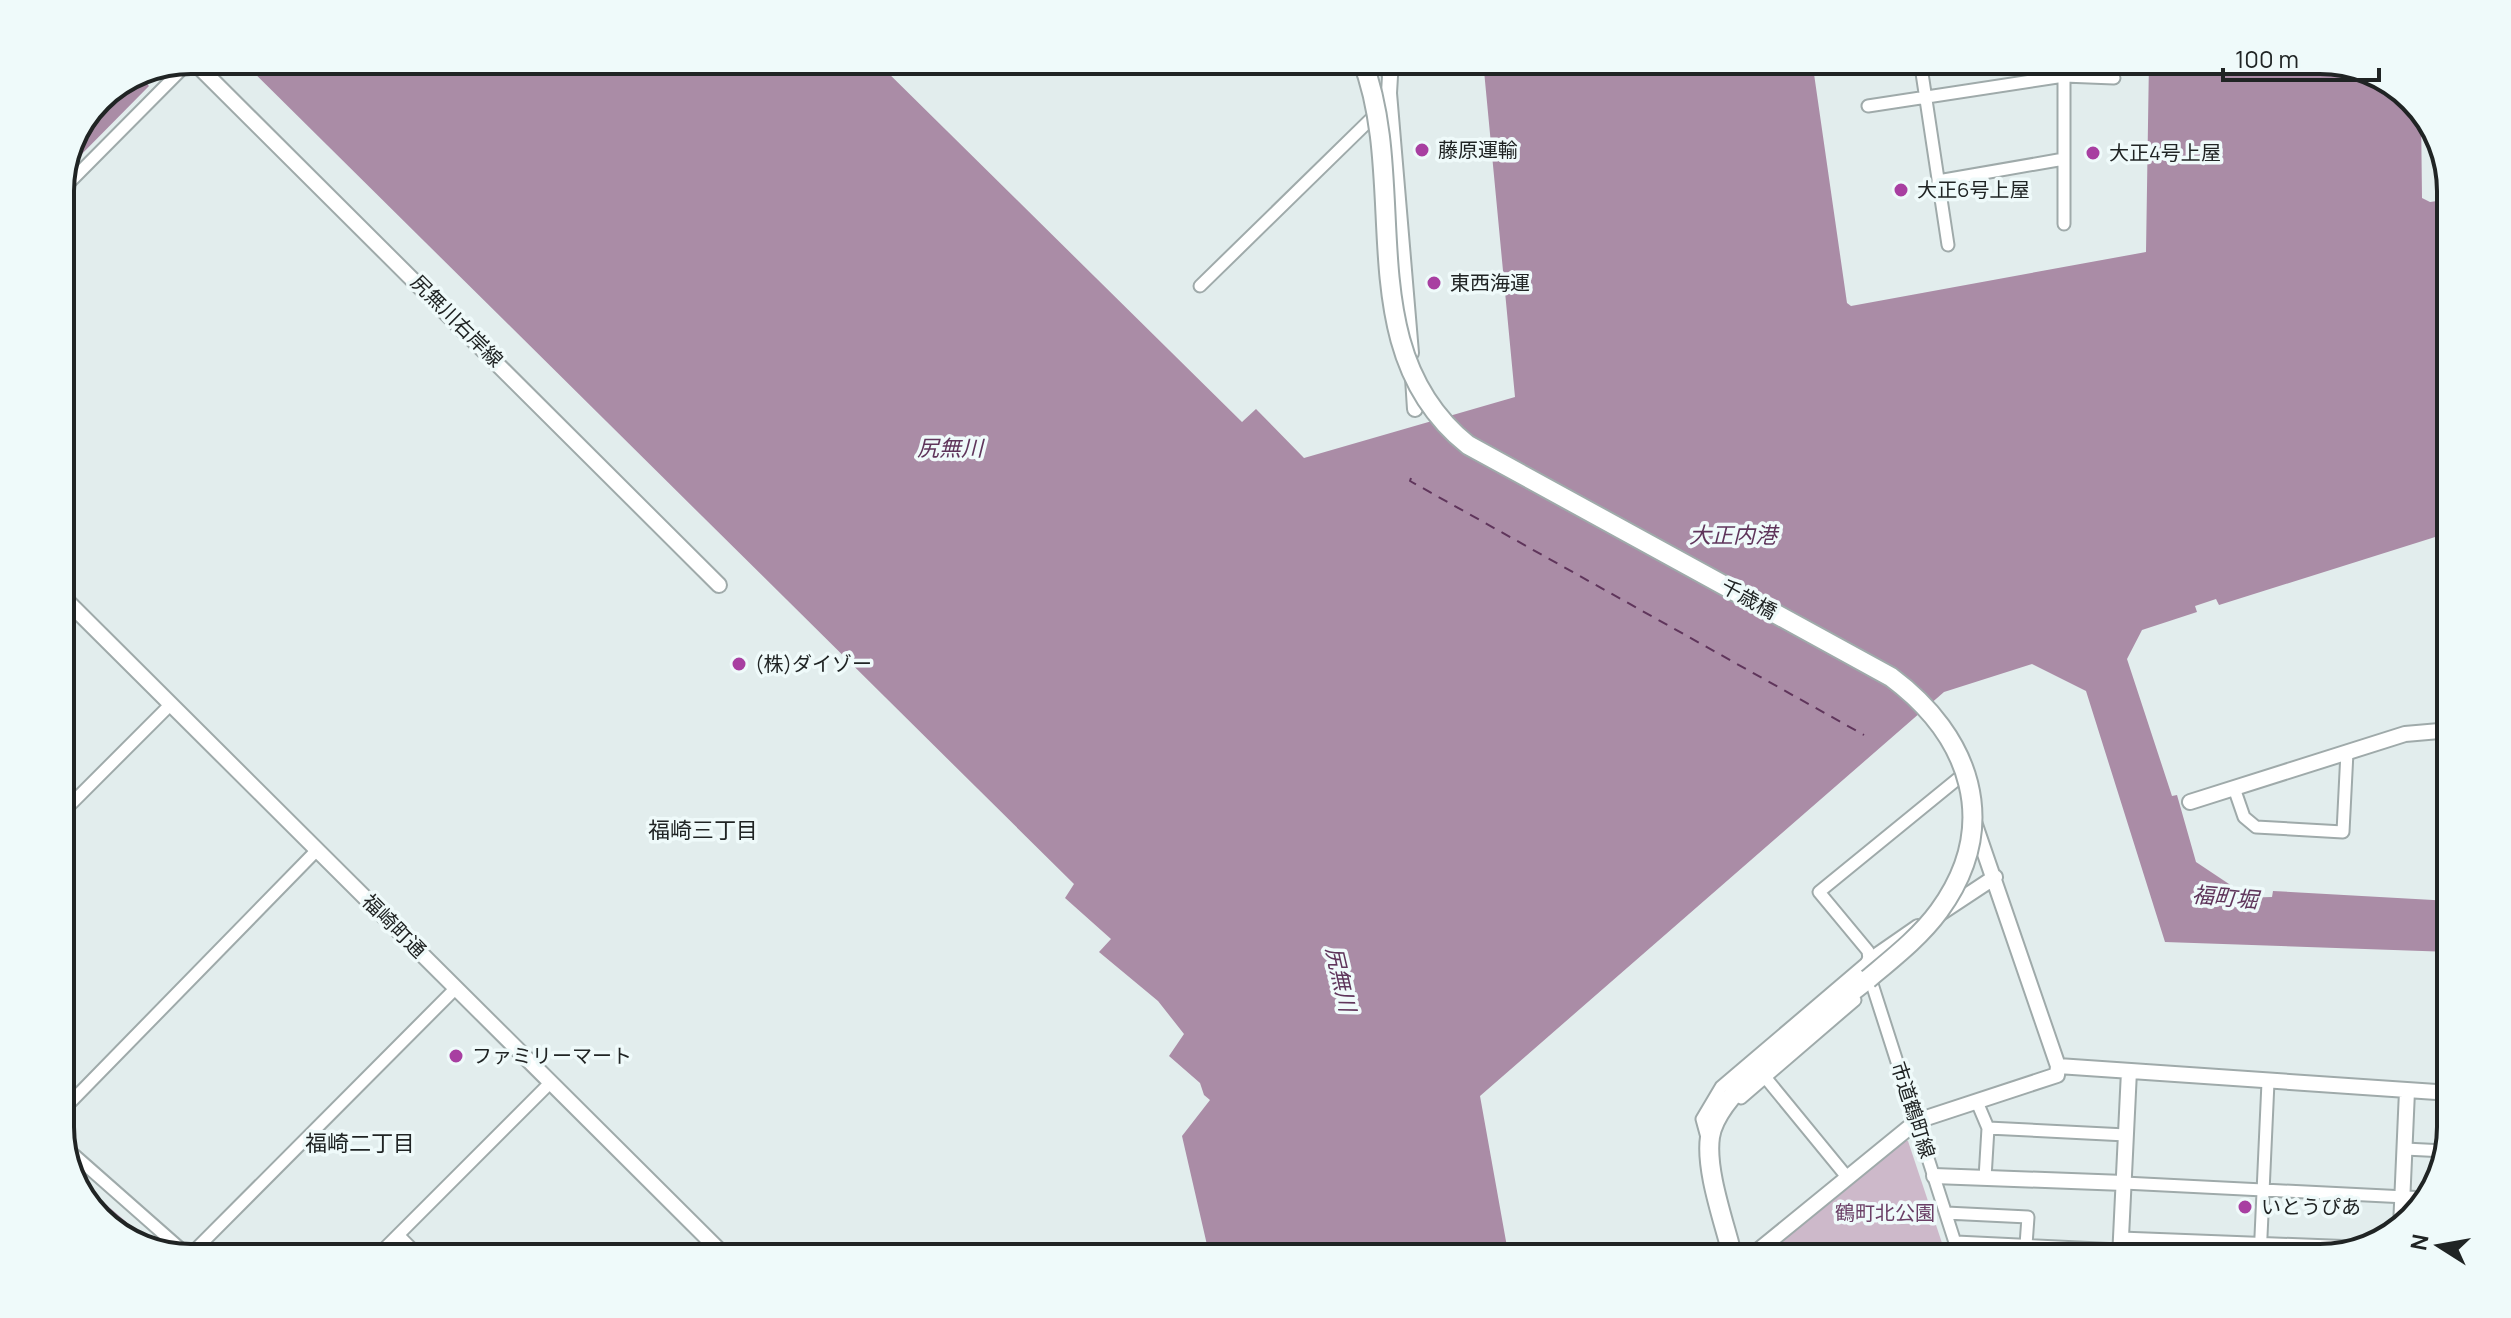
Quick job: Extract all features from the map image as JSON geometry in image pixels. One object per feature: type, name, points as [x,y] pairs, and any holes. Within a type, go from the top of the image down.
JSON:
[{"type":"main road","name":"千歳橋","points":[[1366,74],[1378,131],[1396,322],[1415,384],[1441,423],[1468,445],[1891,677],[1936,717],[1960,755],[1972,809],[1968,850],[1956,884],[1938,913],[1905,948],[1742,1084],[1725,1110]]},
{"type":"main road","points":[[1725,1110],[1709,1148],[1730,1244]]},
{"type":"street","name":"尻無川右岸線","points":[[205,74],[719,585]]},
{"type":"street","points":[[1373,74],[1389,97]]},
{"type":"street","points":[[1389,74],[1415,409]]},
{"type":"street","points":[[1922,74],[1948,245]]},
{"type":"street","points":[[75,177],[176,75]]},
{"type":"street","points":[[2064,76],[2064,224]]},
{"type":"street","points":[[1868,106],[2064,76],[2114,78]]},
{"type":"street","points":[[1200,286],[1389,97]]},
{"type":"street","points":[[1938,181],[2064,159]]},
{"type":"street","name":"福崎町通","points":[[74,608],[713,1244]]},
{"type":"street","points":[[74,801],[171,704]]},
{"type":"street","points":[[2190,802],[2405,734],[2437,731]]},
{"type":"street","points":[[2234,788],[2244,817],[2256,827],[2343,832],[2347,752]]},
{"type":"street","points":[[1766,1244],[1917,1121],[2057,1075],[2058,1066],[1960,777],[1819,892],[1868,951],[1869,961]]},
{"type":"street","points":[[74,1099],[317,850]]},
{"type":"street","points":[[1709,1148],[1702,1119],[1721,1087],[1869,961],[1995,877]]},
{"type":"street","name":"市道鶴町線","points":[[1869,961],[1872,984],[1956,1242]]},
{"type":"street","points":[[1725,1110],[1872,984]]},
{"type":"street","points":[[203,1244],[456,988]]},
{"type":"street","points":[[2058,1066],[2437,1092]]},
{"type":"street","points":[[2120,1244],[2129,1071]]},
{"type":"street","points":[[1765,1077],[1847,1177]]},
{"type":"street","points":[[389,1244],[551,1082]]},
{"type":"street","points":[[2261,1244],[2268,1082]]},
{"type":"street","points":[[2402,1206],[2407,1091]]},
{"type":"street","points":[[1977,1102],[1988,1128],[1985,1178]]},
{"type":"street","points":[[1988,1128],[2126,1135]]},
{"type":"street","points":[[2405,1149],[2435,1150]]},
{"type":"street","points":[[78,1159],[174,1243]]},
{"type":"street","points":[[1934,1176],[2413,1197]]},
{"type":"street","points":[[1946,1213],[2028,1217],[2026,1244]]},
{"type":"street","points":[[398,1235],[407,1244]]},
{"type":"street","points":[[1956,1242],[2003,1244]]},
{"type":"green space","name":"鶴町北公園","points":[[1903,1140],[1908,1141],[1942,1244],[1776,1244]]},
{"type":"water","points":[[255,74],[889,74],[1242,422],[1256,409],[1304,458],[1515,397],[1484,74],[1814,74],[1847,303],[1851,306],[2146,252],[2149,74],[2343,76],[2385,94],[2408,114],[2421,133],[2422,198],[2437,201],[2437,536],[2219,605],[2216,599],[2195,606],[2197,612],[2142,630],[2127,659],[2172,796],[2177,795],[2196,862],[2238,890],[2238,898],[2272,897],[2273,891],[2437,900],[2437,952],[2165,942],[2086,691],[2032,664],[1944,692],[1480,1096],[1506,1244],[1207,1244],[1182,1136],[1210,1100],[1204,1095],[1200,1083],[1169,1056],[1184,1034],[1158,1001],[1099,952],[1111,939],[1065,898],[1074,884]]},
{"type":"water","points":[[146,83],[149,86],[80,156],[98,120],[114,103]]},
{"type":"water","points":[[99,1198],[135,1230],[114,1215]]},
{"type":"ferry route","points":[[1411,478],[1410,481],[1864,735]]},
{"type":"place","name":"藤原運輸","points":[[1422,150]]},
{"type":"place","name":"大正4号上屋","points":[[2093,153]]},
{"type":"place","name":"大正6号上屋","points":[[1901,190]]},
{"type":"place","name":"東西海運","points":[[1434,283]]},
{"type":"place","name":"(株)ダイゾー","points":[[739,664]]},
{"type":"place","name":"ファミリーマート","points":[[456,1056]]},
{"type":"place","name":"いとうぴあ","points":[[2245,1207]]},
{"type":"district","name":"福崎三丁目","points":[[703,830]]},
{"type":"district","name":"福崎二丁目","points":[[360,1143]]},
{"type":"water label","name":"尻無川","points":[[950,448]]},
{"type":"water label","name":"大正内港","points":[[1733,535]]},
{"type":"water label","name":"福町堀","points":[[2225,897]]},
{"type":"water label","name":"尻無川","points":[[1341,979]]}]
